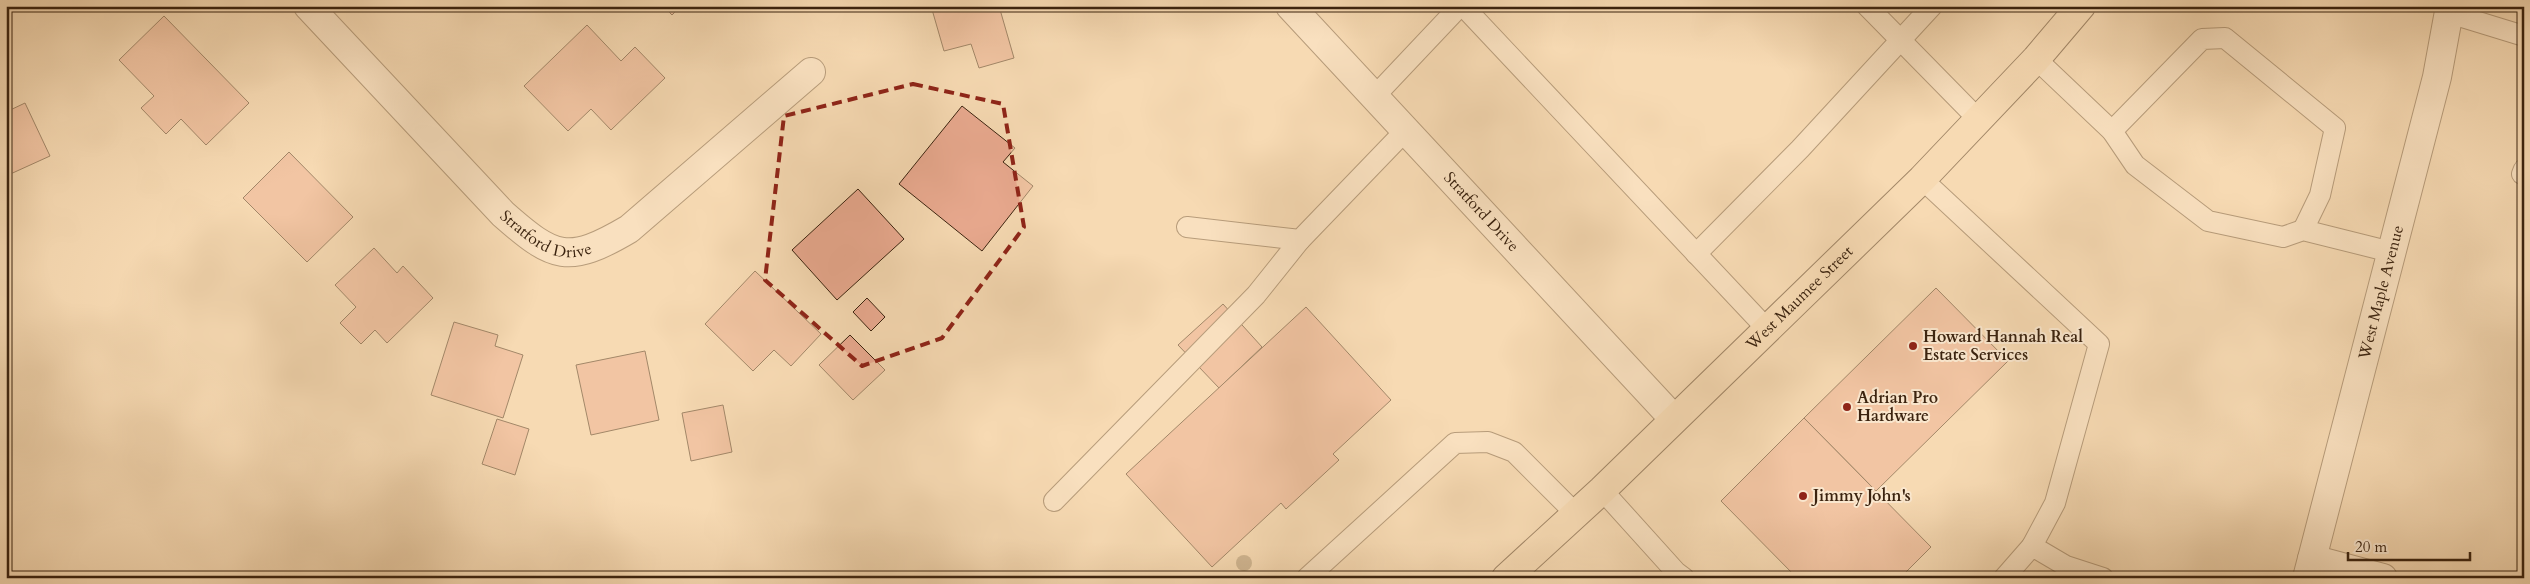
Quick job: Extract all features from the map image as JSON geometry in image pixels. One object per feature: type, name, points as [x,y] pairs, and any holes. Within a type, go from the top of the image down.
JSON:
[{"type":"main road","name":"West Maumee Street","points":[[1506,578],[1602,490],[1673,418],[1768,330],[1922,178],[2036,59],[2081,6]]},
{"type":"street","name":"Stratford Drive","points":[[308,6],[503,214],[534,242],[563,254],[597,248],[628,229],[811,72]]},
{"type":"street","name":"Stratford Drive","points":[[1290,6],[1673,418]]},
{"type":"street","name":"West Maple Avenue","points":[[2310,568],[2437,77],[2449,10]]},
{"type":"street","points":[[2310,568],[2383,578]]},
{"type":"lane","points":[[1374,97],[1462,6],[1768,330]]},
{"type":"lane","points":[[1867,6],[1979,120]]},
{"type":"lane","points":[[1696,254],[1800,148],[1932,6]]},
{"type":"lane","points":[[2449,10],[2524,36]]},
{"type":"lane","points":[[2112,131],[2202,39],[2225,38],[2335,128],[2320,195],[2303,230]]},
{"type":"lane","points":[[2036,59],[2112,131],[2135,165],[2208,221],[2283,236],[2303,230],[2391,252]]},
{"type":"lane","points":[[1054,501],[1256,295],[1300,240],[1405,131]]},
{"type":"lane","points":[[1922,178],[2099,344],[2055,502],[2032,546],[2004,578]]},
{"type":"lane","points":[[1187,227],[1300,240]]},
{"type":"lane","points":[[1307,578],[1455,443],[1488,442],[1514,452],[1576,514]]},
{"type":"lane","points":[[1602,490],[1676,572],[1684,578]]},
{"type":"lane","points":[[2032,546],[2066,566],[2103,578]]},
{"type":"highlighted area","points":[[913,84],[1003,104],[1024,227],[942,338],[862,366],[765,280],[784,116]]},
{"type":"building","points":[[663,6],[681,6],[672,15]]},
{"type":"building","points":[[931,6],[999,6],[1014,58],[979,68],[971,44],[944,51]]},
{"type":"building","points":[[164,16],[249,103],[206,145],[181,119],[166,134],[141,108],[154,96],[119,60]]},
{"type":"building","points":[[587,25],[621,61],[635,47],[665,78],[611,130],[591,109],[568,131],[524,86]]},
{"type":"building","points":[[25,103],[50,156],[6,176],[6,112]]},
{"type":"building","points":[[962,106],[1015,148],[1003,162],[1033,186],[982,251],[899,184]]},
{"type":"building","points":[[289,152],[353,217],[307,262],[243,198]]},
{"type":"building","points":[[858,189],[904,239],[837,300],[792,250]]},
{"type":"building","points":[[374,248],[397,273],[403,266],[433,298],[387,343],[375,330],[361,344],[340,323],[356,307],[335,285]]},
{"type":"building","points":[[755,271],[821,334],[791,366],[774,350],[753,371],[705,324]]},
{"type":"building","points":[[1936,288],[2008,361],[1876,491],[1804,418]]},
{"type":"building","points":[[867,298],[885,317],[871,331],[853,312]]},
{"type":"building","points":[[1223,304],[1262,347],[1219,388],[1178,345]]},
{"type":"building","points":[[1306,307],[1391,400],[1333,454],[1339,460],[1286,509],[1281,503],[1212,567],[1126,474]]},
{"type":"building","points":[[454,322],[498,335],[495,346],[523,355],[503,418],[431,395]]},
{"type":"building","points":[[850,335],[885,370],[853,400],[819,365]]},
{"type":"building","points":[[645,351],[659,420],[591,435],[576,365]]},
{"type":"building","points":[[723,405],[732,452],[691,461],[682,413]]},
{"type":"building","name":"Jimmy John's","points":[[1804,418],[1931,547],[1900,578],[1797,578],[1721,501]]},
{"type":"building","points":[[497,419],[529,429],[515,475],[482,464]]},
{"type":"place","name":"Howard Hannah Real Estate Services","points":[[1913,346]]},
{"type":"place","name":"Adrian Pro Hardware","points":[[1847,407]]},
{"type":"place","name":"Jimmy John's","points":[[1803,496]]}]
